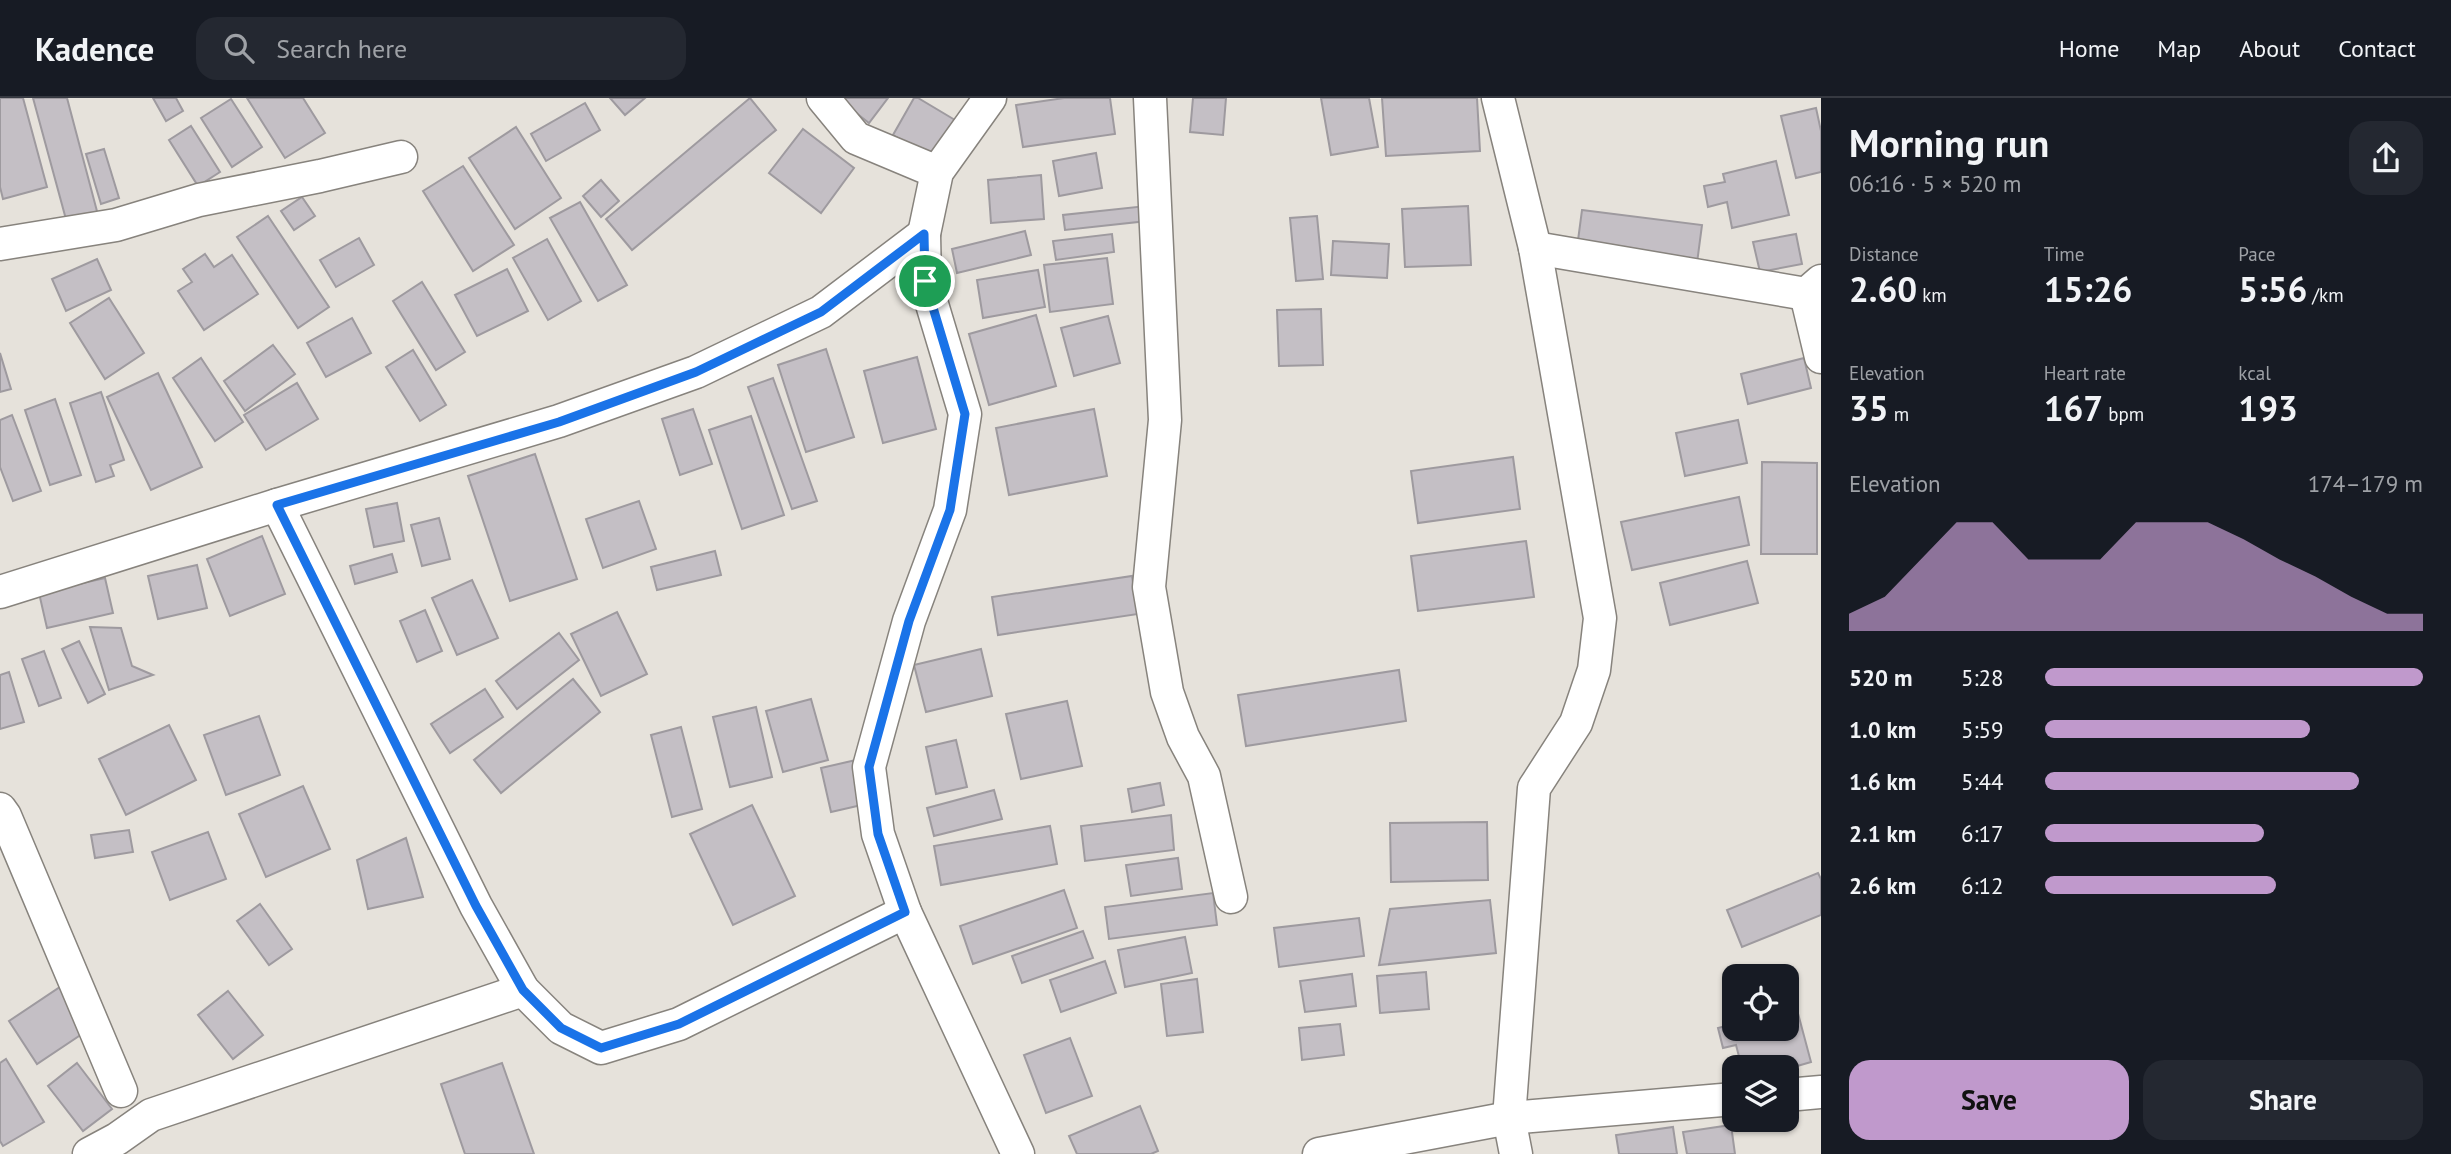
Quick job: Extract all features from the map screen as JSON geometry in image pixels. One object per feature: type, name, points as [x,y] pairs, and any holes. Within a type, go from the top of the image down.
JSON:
[{"type":"street","points":[[823,98],[856,138],[937,172]]},
{"type":"street","points":[[990,98],[937,172],[924,234],[925,281],[965,414],[950,510],[909,621],[869,767],[878,834],[905,912],[1018,1154]]},
{"type":"street","points":[[1150,98],[1165,420],[1149,587],[1167,692],[1183,737],[1204,776],[1231,897]]},
{"type":"street","points":[[1498,98],[1535,248],[1600,618],[1594,670],[1576,723],[1534,788],[1509,1118],[1516,1154]]},
{"type":"street","points":[[0,244],[116,225],[199,200],[401,157]]},
{"type":"street","points":[[0,592],[277,505],[559,422],[696,372],[821,312],[924,234]]},
{"type":"street","points":[[1535,248],[1814,288],[1821,357]]},
{"type":"street","points":[[277,505],[476,906],[523,990],[561,1028],[601,1048],[679,1024],[905,912]]},
{"type":"street","points":[[0,809],[121,1091]]},
{"type":"street","points":[[89,1154],[119,1147],[151,1115],[523,990]]},
{"type":"street","points":[[1799,1093],[1821,1092]]},
{"type":"street","points":[[1319,1154],[1509,1118],[1722,1100]]},
{"type":"building","points":[[0,98],[23,98],[47,187],[3,199],[0,187]]},
{"type":"building","points":[[33,98],[67,98],[98,215],[67,223]]},
{"type":"building","points":[[153,98],[176,98],[183,111],[166,121]]},
{"type":"building","points":[[247,98],[303,98],[325,133],[285,158]]},
{"type":"building","points":[[610,98],[645,98],[625,115]]},
{"type":"building","points":[[750,98],[776,130],[632,250],[606,219]]},
{"type":"building","points":[[837,98],[888,98],[869,123]]},
{"type":"building","points":[[914,98],[955,120],[933,159],[893,135]]},
{"type":"building","points":[[1064,98],[1110,98],[1115,134],[1023,147],[1016,105]]},
{"type":"building","points":[[1193,98],[1226,98],[1223,135],[1190,132]]},
{"type":"building","points":[[1321,98],[1369,98],[1378,147],[1331,155]]},
{"type":"building","points":[[1382,98],[1477,98],[1480,151],[1386,156]]},
{"type":"building","points":[[231,99],[262,147],[232,167],[201,118]]},
{"type":"building","points":[[585,103],[600,130],[546,161],[531,134]]},
{"type":"building","points":[[1816,108],[1821,131],[1821,172],[1796,178],[1781,116]]},
{"type":"building","points":[[191,126],[220,172],[198,186],[169,140]]},
{"type":"building","points":[[516,127],[561,198],[515,229],[469,158]]},
{"type":"building","points":[[803,129],[854,168],[821,213],[769,173]]},
{"type":"building","points":[[104,149],[119,198],[101,204],[86,154]]},
{"type":"building","points":[[1096,153],[1102,188],[1059,196],[1053,161]]},
{"type":"building","points":[[1776,161],[1789,215],[1732,228],[1727,202],[1708,207],[1704,186],[1725,182],[1723,174]]},
{"type":"building","points":[[463,166],[514,245],[473,271],[423,191]]},
{"type":"building","points":[[1041,175],[1044,219],[991,223],[988,180]]},
{"type":"building","points":[[601,180],[619,201],[601,217],[583,196]]},
{"type":"building","points":[[302,197],[315,216],[294,230],[281,211]]},
{"type":"building","points":[[580,202],[627,285],[598,301],[550,218]]},
{"type":"building","points":[[1146,206],[1147,221],[1065,230],[1063,215]]},
{"type":"building","points":[[1468,206],[1471,265],[1405,267],[1402,209]]},
{"type":"building","points":[[1582,210],[1702,225],[1697,263],[1577,248]]},
{"type":"building","points":[[268,216],[329,307],[298,328],[237,237]]},
{"type":"building","points":[[1317,216],[1323,279],[1296,281],[1290,218]]},
{"type":"building","points":[[1025,231],[1031,255],[957,273],[952,249]]},
{"type":"building","points":[[1112,234],[1114,252],[1056,260],[1053,241]]},
{"type":"building","points":[[1796,234],[1802,264],[1760,272],[1753,242]]},
{"type":"building","points":[[359,238],[374,265],[336,287],[320,260]]},
{"type":"building","points":[[547,239],[581,301],[548,320],[513,258]]},
{"type":"building","points":[[1333,241],[1389,244],[1387,278],[1331,275]]},
{"type":"building","points":[[205,254],[214,267],[232,255],[258,294],[204,330],[178,291],[192,282],[183,269]]},
{"type":"building","points":[[1107,258],[1113,304],[1050,312],[1044,265]]},
{"type":"building","points":[[97,259],[111,290],[66,311],[52,279]]},
{"type":"building","points":[[507,269],[528,311],[477,336],[455,295]]},
{"type":"building","points":[[1038,270],[1045,307],[983,318],[977,280]]},
{"type":"building","points":[[422,282],[465,352],[436,370],[393,301]]},
{"type":"building","points":[[109,298],[144,353],[105,379],[70,323]]},
{"type":"building","points":[[1321,309],[1323,365],[1279,366],[1277,310]]},
{"type":"building","points":[[1036,315],[1056,386],[989,405],[969,334]]},
{"type":"building","points":[[1108,316],[1120,363],[1074,376],[1061,328]]},
{"type":"building","points":[[352,318],[371,353],[326,377],[307,343]]},
{"type":"building","points":[[273,345],[295,374],[245,411],[224,381]]},
{"type":"building","points":[[826,349],[854,437],[806,452],[778,365]]},
{"type":"building","points":[[413,350],[446,405],[420,421],[386,367]]},
{"type":"building","points":[[0,353],[11,389],[0,392]]},
{"type":"building","points":[[917,357],[936,429],[883,443],[864,371]]},
{"type":"building","points":[[201,358],[243,422],[215,441],[173,378]]},
{"type":"building","points":[[1804,358],[1811,388],[1748,404],[1741,374]]},
{"type":"building","points":[[158,373],[202,467],[151,490],[107,397]]},
{"type":"building","points":[[773,378],[817,501],[792,509],[748,387]]},
{"type":"building","points":[[297,383],[318,419],[266,450],[244,415]]},
{"type":"building","points":[[101,392],[124,460],[110,465],[114,476],[96,482],[70,403]]},
{"type":"building","points":[[55,399],[81,475],[50,485],[25,410]]},
{"type":"building","points":[[693,409],[712,464],[680,475],[662,419]]},
{"type":"building","points":[[1094,409],[1107,476],[1009,495],[996,428]]},
{"type":"building","points":[[12,415],[41,491],[13,501],[0,467],[0,420]]},
{"type":"building","points":[[751,416],[784,515],[742,529],[709,430]]},
{"type":"building","points":[[1738,420],[1747,463],[1685,476],[1676,433]]},
{"type":"building","points":[[535,454],[577,579],[510,601],[468,476]]},
{"type":"building","points":[[1513,457],[1520,509],[1418,523],[1411,471]]},
{"type":"building","points":[[1762,462],[1817,463],[1817,554],[1761,554]]},
{"type":"building","points":[[1739,497],[1749,545],[1632,570],[1621,522]]},
{"type":"building","points":[[639,501],[656,549],[603,568],[586,519]]},
{"type":"building","points":[[397,503],[404,541],[374,547],[366,509]]},
{"type":"building","points":[[439,518],[450,559],[422,566],[411,525]]},
{"type":"building","points":[[262,536],[285,594],[230,616],[207,559]]},
{"type":"building","points":[[1526,541],[1534,597],[1418,611],[1411,556]]},
{"type":"building","points":[[715,551],[721,575],[657,590],[651,567]]},
{"type":"building","points":[[392,554],[397,572],[355,584],[350,566]]},
{"type":"building","points":[[1747,561],[1758,603],[1670,625],[1660,583]]},
{"type":"building","points":[[197,565],[207,608],[158,619],[148,576]]},
{"type":"building","points":[[1132,576],[1138,614],[998,635],[992,597]]},
{"type":"building","points":[[105,578],[113,613],[47,628],[39,593]]},
{"type":"building","points":[[472,580],[498,638],[457,655],[432,598]]},
{"type":"building","points":[[425,610],[442,651],[417,662],[400,621]]},
{"type":"building","points":[[617,612],[647,674],[601,696],[571,634]]},
{"type":"building","points":[[90,627],[121,628],[132,666],[153,675],[109,690]]},
{"type":"building","points":[[559,633],[579,660],[517,709],[496,681]]},
{"type":"building","points":[[79,641],[105,694],[88,703],[62,649]]},
{"type":"building","points":[[981,649],[992,696],[926,712],[914,665]]},
{"type":"building","points":[[44,651],[61,698],[39,706],[22,659]]},
{"type":"building","points":[[1399,670],[1406,721],[1246,746],[1238,695]]},
{"type":"building","points":[[9,672],[24,722],[0,729],[0,675]]},
{"type":"building","points":[[573,679],[600,712],[501,793],[474,760]]},
{"type":"building","points":[[485,689],[503,717],[450,753],[431,724]]},
{"type":"building","points":[[811,699],[828,760],[783,772],[766,711]]},
{"type":"building","points":[[1067,701],[1082,766],[1021,779],[1006,714]]},
{"type":"building","points":[[756,707],[772,777],[730,787],[713,717]]},
{"type":"building","points":[[259,716],[280,775],[226,795],[204,735]]},
{"type":"building","points":[[169,725],[196,780],[126,815],[99,759]]},
{"type":"building","points":[[681,727],[702,809],[672,817],[651,735]]},
{"type":"building","points":[[956,740],[967,787],[936,794],[926,747]]},
{"type":"building","points":[[856,760],[866,804],[831,812],[821,768]]},
{"type":"building","points":[[1160,783],[1164,805],[1132,812],[1128,789]]},
{"type":"building","points":[[303,786],[330,849],[266,877],[239,814]]},
{"type":"building","points":[[994,790],[1002,819],[934,836],[927,808]]},
{"type":"building","points":[[752,805],[795,896],[733,925],[690,834]]},
{"type":"building","points":[[1171,815],[1174,850],[1085,861],[1081,826]]},
{"type":"building","points":[[1487,822],[1488,880],[1391,882],[1390,823]]},
{"type":"building","points":[[1050,826],[1057,864],[941,885],[934,846]]},
{"type":"building","points":[[129,830],[133,852],[95,858],[91,835]]},
{"type":"building","points":[[208,832],[226,879],[170,900],[152,852]]},
{"type":"building","points":[[406,838],[423,897],[368,909],[357,860]]},
{"type":"building","points":[[1178,858],[1182,889],[1131,896],[1126,865]]},
{"type":"building","points":[[1818,873],[1821,879],[1821,915],[1742,947],[1727,910]]},
{"type":"building","points":[[1064,890],[1077,928],[973,964],[960,926]]},
{"type":"building","points":[[1213,893],[1217,925],[1109,939],[1105,907]]},
{"type":"building","points":[[1490,900],[1496,953],[1379,965],[1390,909]]},
{"type":"building","points":[[260,904],[292,949],[269,965],[237,921]]},
{"type":"building","points":[[1359,918],[1364,956],[1279,967],[1274,928]]},
{"type":"building","points":[[1083,931],[1093,958],[1022,983],[1012,956]]},
{"type":"building","points":[[1185,937],[1192,973],[1125,987],[1118,950]]},
{"type":"building","points":[[1105,961],[1116,993],[1061,1012],[1050,980]]},
{"type":"building","points":[[1426,972],[1429,1009],[1380,1013],[1377,976]]},
{"type":"building","points":[[1352,974],[1356,1006],[1305,1012],[1300,981]]},
{"type":"building","points":[[1197,979],[1203,1032],[1167,1036],[1161,984]]},
{"type":"building","points":[[60,987],[88,1030],[37,1064],[9,1021]]},
{"type":"building","points":[[228,991],[263,1035],[233,1059],[198,1015]]},
{"type":"building","points":[[1799,1017],[1811,1062],[1799,1066],[1799,1055],[1739,1055],[1736,1045],[1723,1048],[1718,1028],[1722,1027],[1722,1041],[1799,1041]]},
{"type":"building","points":[[1340,1024],[1344,1055],[1302,1060],[1299,1028]]},
{"type":"building","points":[[1070,1038],[1092,1096],[1046,1113],[1024,1055]]},
{"type":"building","points":[[6,1059],[44,1122],[3,1146],[0,1141],[0,1063]]},
{"type":"building","points":[[77,1063],[112,1109],[83,1131],[48,1086]]},
{"type":"building","points":[[502,1063],[534,1154],[465,1154],[441,1084]]},
{"type":"building","points":[[1140,1106],[1158,1151],[1151,1154],[1077,1154],[1069,1136]]},
{"type":"building","points":[[1722,1126],[1722,1132],[1732,1132],[1735,1154],[1687,1154],[1683,1132]]},
{"type":"building","points":[[1673,1127],[1677,1154],[1619,1154],[1616,1135]]},
{"type":"route","points":[[924,234],[925,281],[965,414],[950,510],[909,621],[869,767],[878,834],[905,912],[679,1024],[601,1048],[561,1028],[523,990],[476,906],[277,505],[559,422],[696,372],[821,312],[924,234]]}]
